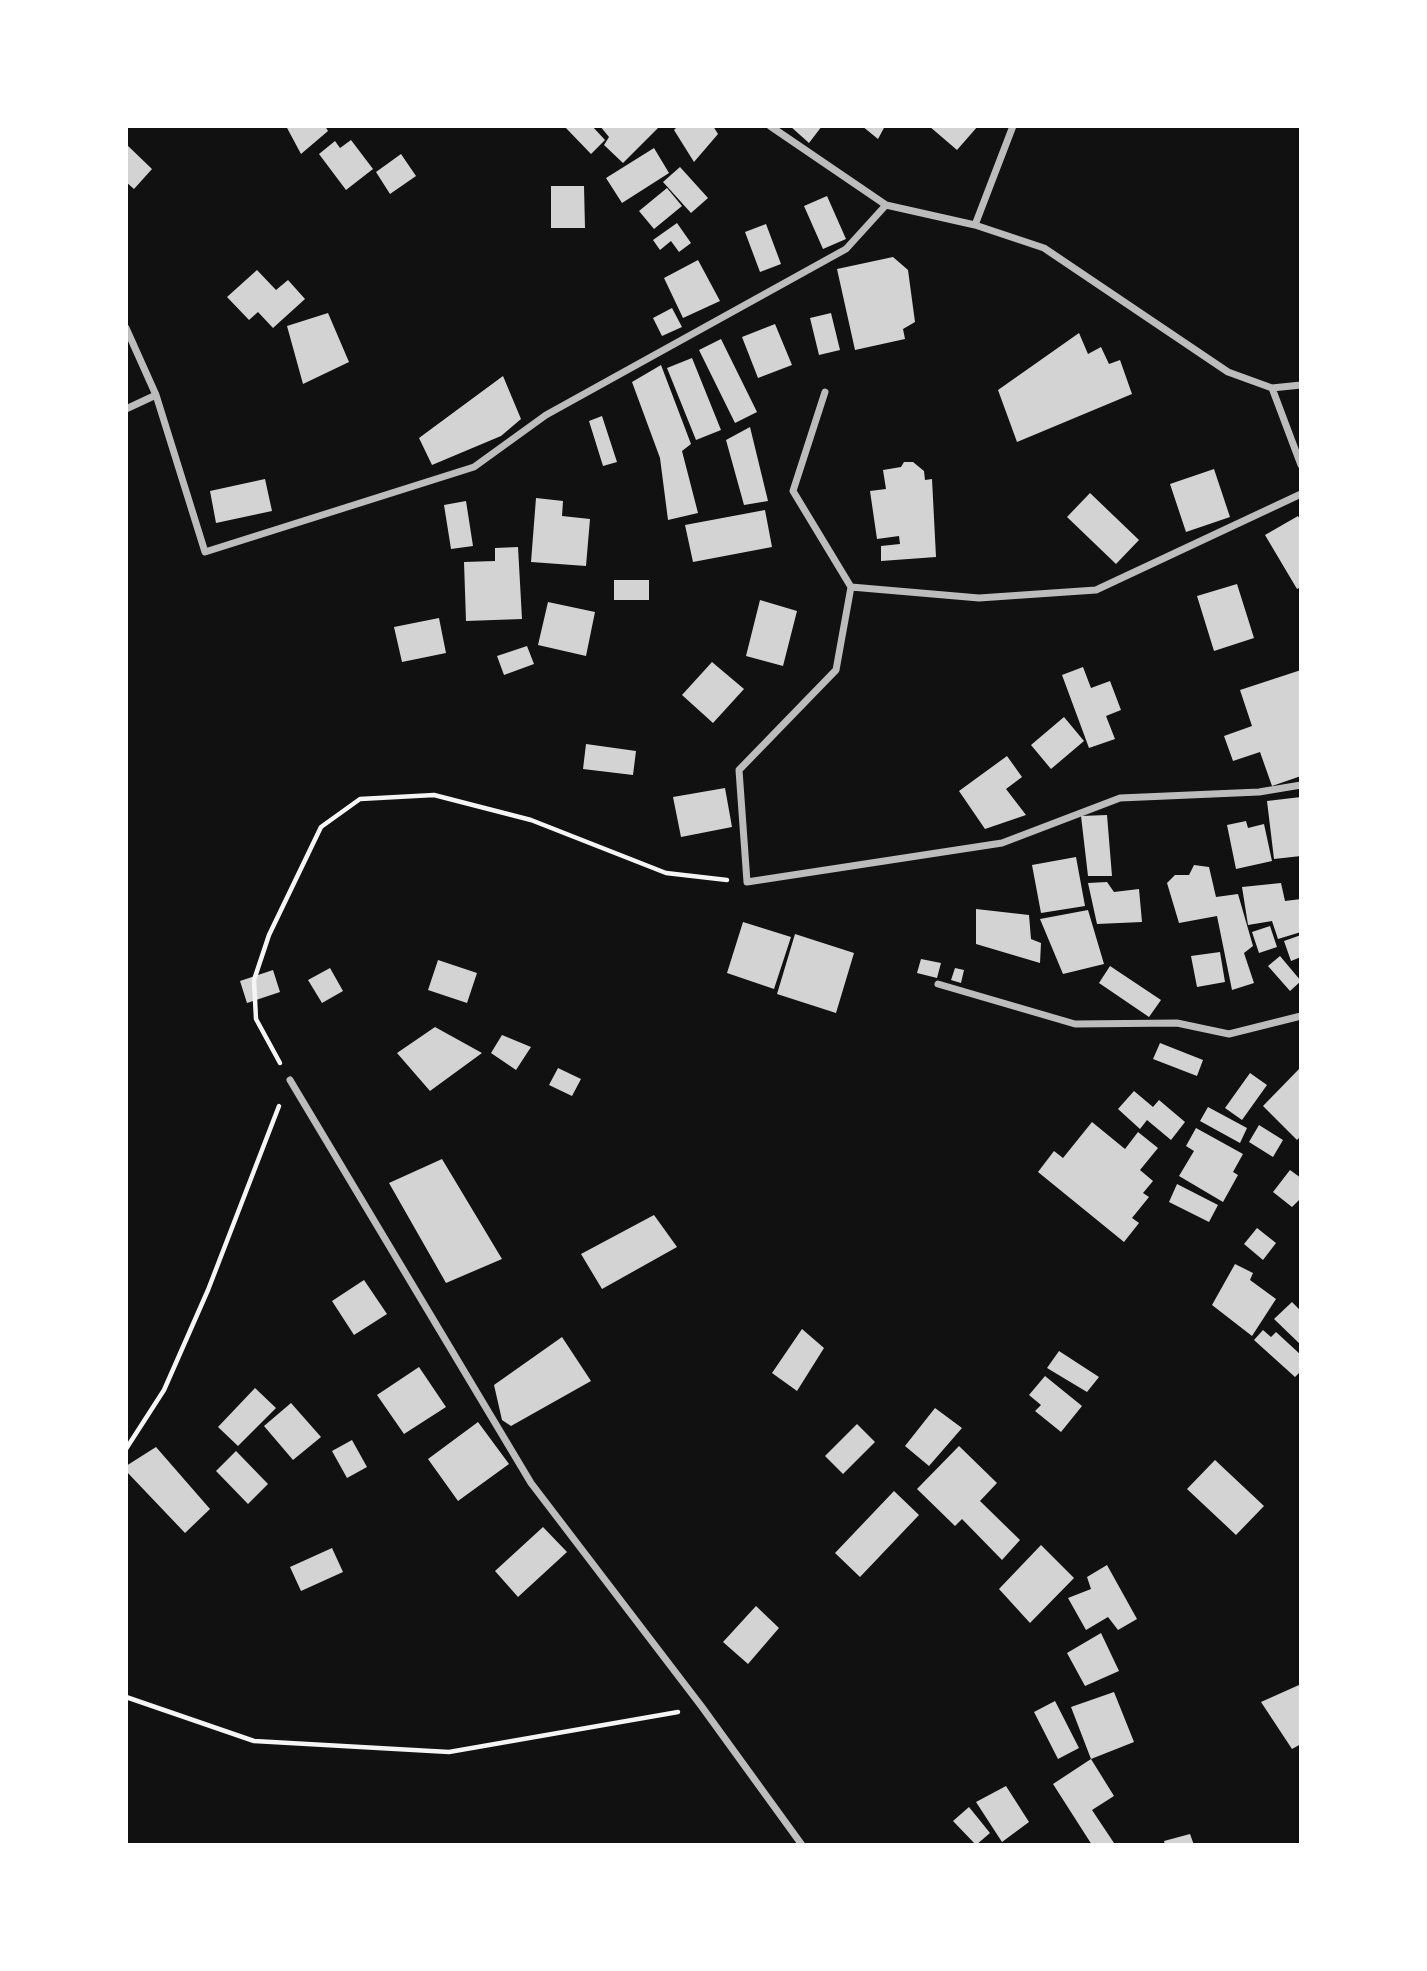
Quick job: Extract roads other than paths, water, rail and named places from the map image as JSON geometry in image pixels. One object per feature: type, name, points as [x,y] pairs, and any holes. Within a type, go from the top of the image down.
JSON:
[{"type":"street","points":[[770,126],[886,205],[975,225],[1044,248],[1228,372],[1272,388],[1301,385]]},
{"type":"street","points":[[975,225],[1013,126]]},
{"type":"street","points":[[126,328],[156,396],[205,552],[474,467],[546,415],[846,248],[886,205]]},
{"type":"street","points":[[1272,388],[1301,466]]},
{"type":"street","points":[[825,392],[793,491],[851,587],[836,670],[738,770],[747,882],[1002,843],[1120,798],[1259,792],[1301,785]]},
{"type":"street","points":[[126,409],[156,396]]},
{"type":"street","points":[[851,587],[979,598],[1096,590],[1301,494]]},
{"type":"street","points":[[938,984],[1075,1024],[1177,1023],[1229,1034],[1301,1016]]},
{"type":"street","points":[[289,1080],[531,1483],[702,1707],[802,1845]]}]
